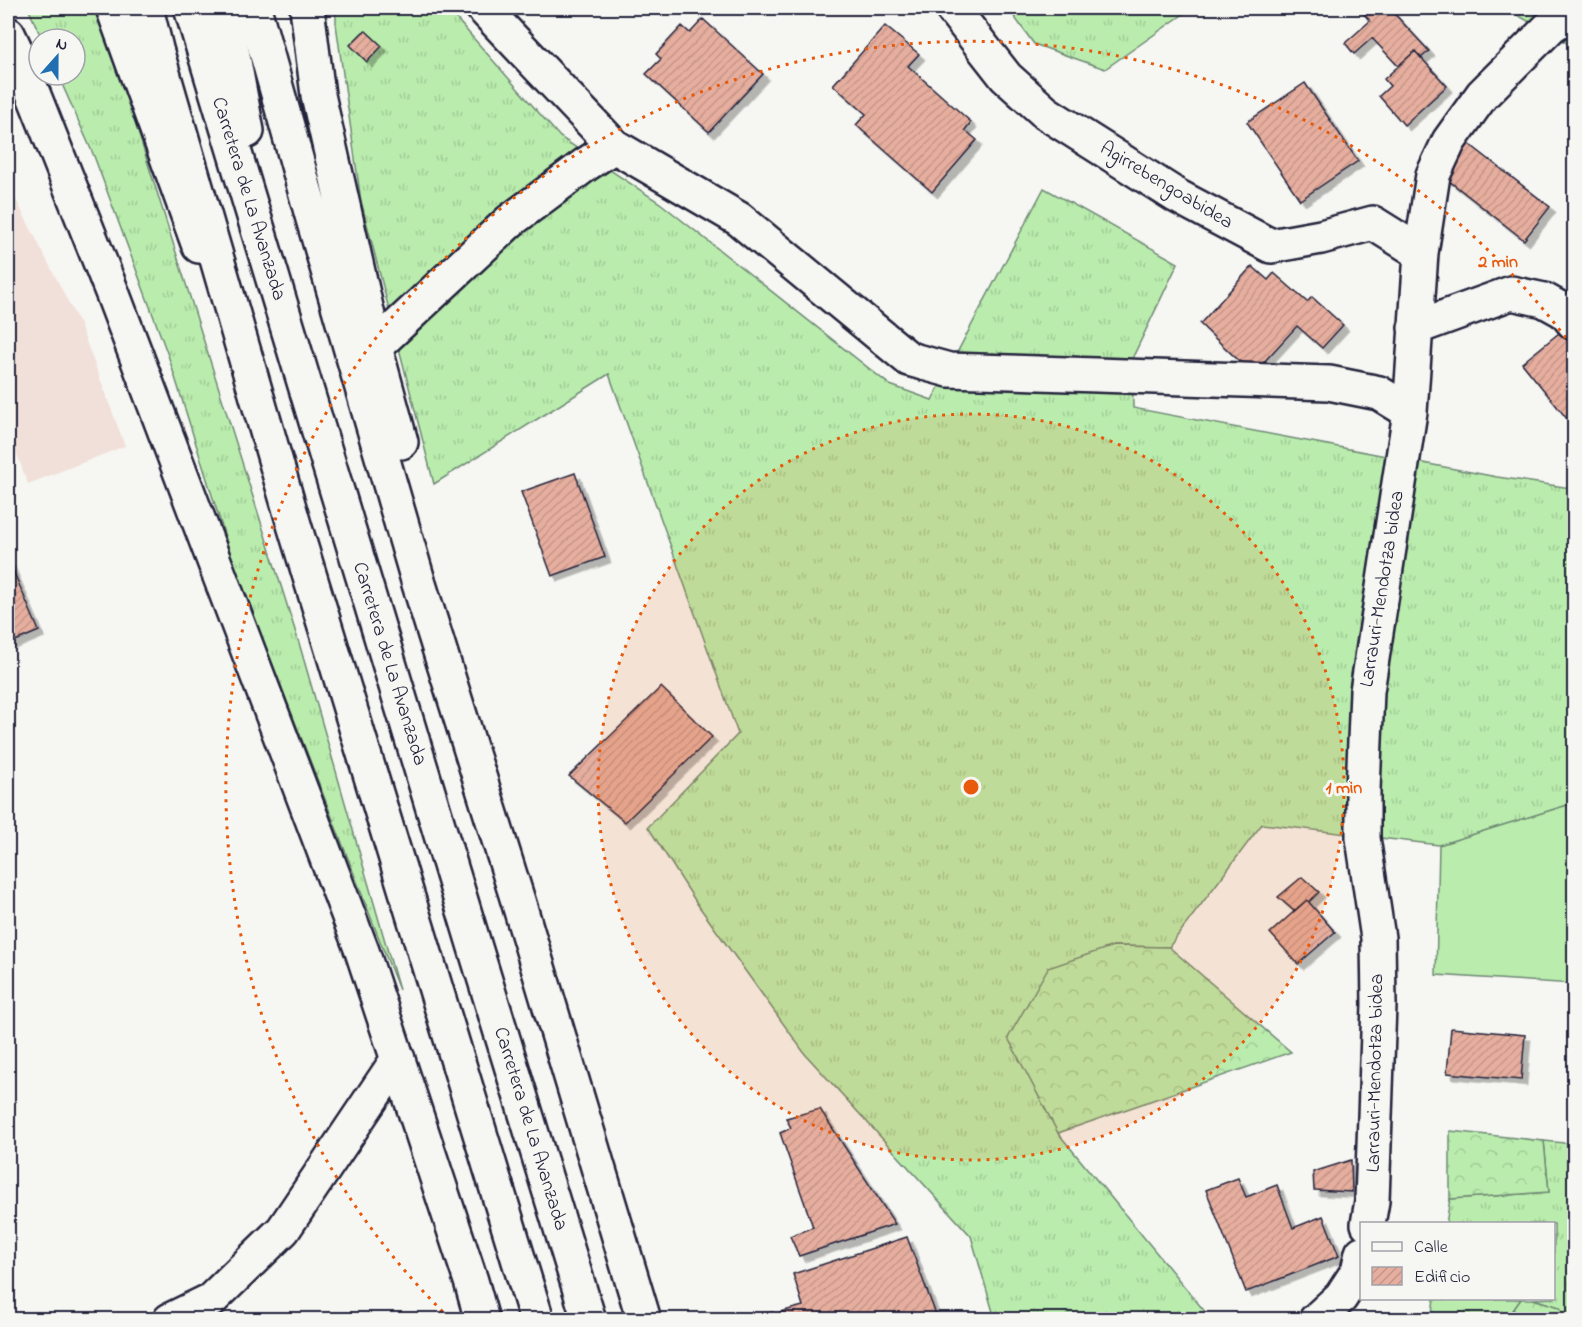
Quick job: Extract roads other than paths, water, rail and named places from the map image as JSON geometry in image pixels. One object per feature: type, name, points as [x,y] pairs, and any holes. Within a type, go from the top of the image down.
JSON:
[{"type":"main road","points":[[113,8],[217,295],[295,528]]},
{"type":"main road","points":[[146,8],[295,528],[537,1320]]},
{"type":"main road","name":"Carretera de La Avanzada","points":[[191,8],[589,1320]]},
{"type":"main road","points":[[224,8],[278,298]]},
{"type":"main road","points":[[254,8],[312,219],[419,584],[644,1320]]},
{"type":"main road","points":[[307,8],[318,95],[375,347],[403,449],[419,584]]},
{"type":"main road","points":[[483,8],[614,146],[739,219],[909,359],[949,370],[1329,383],[1378,393],[1410,412]]},
{"type":"main road","name":"Agirrebengoabidea","points":[[952,8],[1006,76],[1046,113],[1177,196],[1271,246],[1322,237],[1373,223],[1421,253]]},
{"type":"main road","name":"Larrauri-Mendotza bidea","points":[[1368,1222],[1372,1201],[1379,1005],[1378,938],[1363,838],[1366,692],[1410,412],[1421,253],[1433,175],[1449,141],[1482,95],[1551,26],[1575,11]]},
{"type":"main road","points":[[8,34],[121,314],[362,951],[482,1320]]},
{"type":"main road","points":[[375,347],[510,221],[614,146]]},
{"type":"main road","points":[[1415,328],[1511,293],[1544,300],[1564,311],[1575,322]]},
{"type":"main road","points":[[171,1320],[212,1300],[283,1230],[398,1059]]},
{"type":"main road","points":[[1316,1320],[1341,1297],[1358,1271],[1360,1262]]}]
